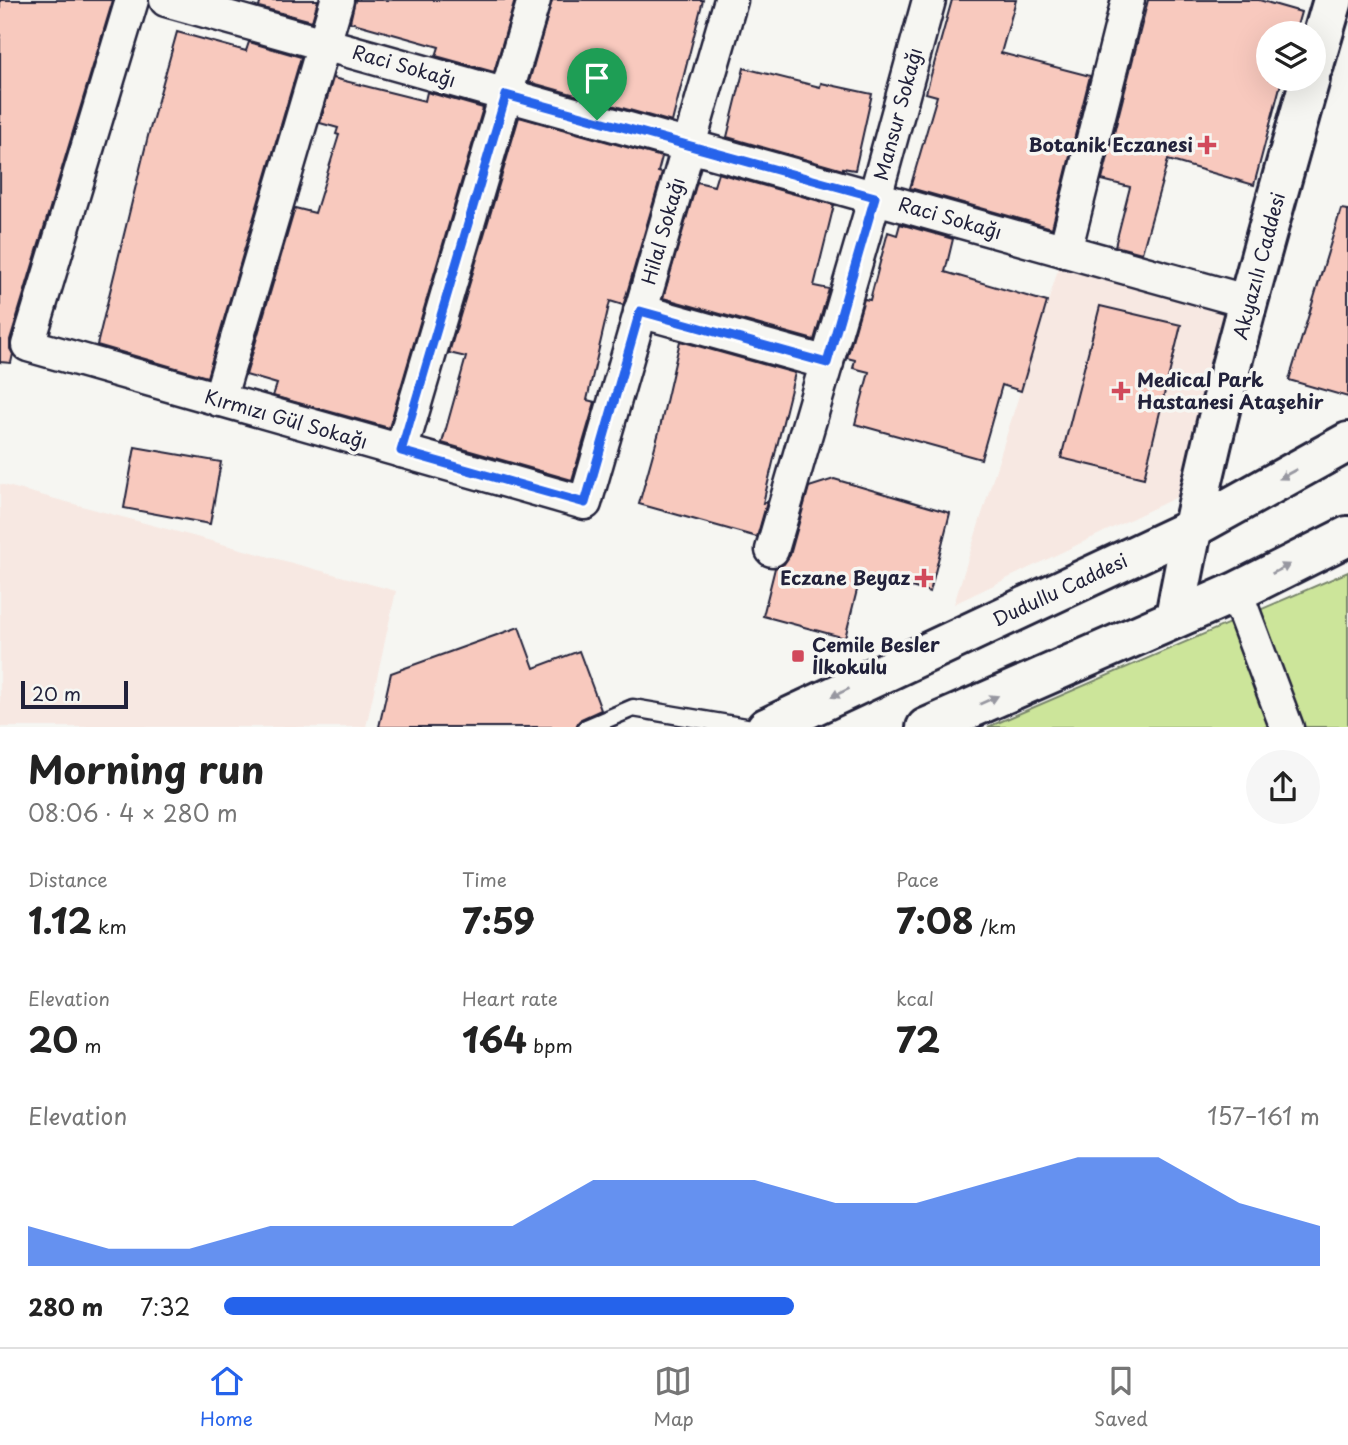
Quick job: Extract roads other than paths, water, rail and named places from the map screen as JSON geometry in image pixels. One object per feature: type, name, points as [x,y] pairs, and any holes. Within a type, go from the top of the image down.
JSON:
[{"type":"main road","points":[[1326,24],[1333,0]]},
{"type":"main road","name":"Akyazılı Caddesi","points":[[1175,617],[1191,529],[1248,302],[1307,91]]},
{"type":"main road","name":"Dudullu Caddesi","points":[[766,727],[1191,529],[1348,442]]},
{"type":"main road","points":[[926,727],[1236,592],[1348,536]]},
{"type":"street","name":"Kırmızı Gül Sokağı","points":[[132,0],[28,345],[585,503]]},
{"type":"street","name":"Raci Sokağı","points":[[166,0],[1248,302]]},
{"type":"street","points":[[219,400],[337,0]]},
{"type":"street","points":[[401,451],[534,0]]},
{"type":"street","name":"Hilal Sokağı","points":[[585,503],[731,0]]},
{"type":"street","name":"Mansur Sokağı","points":[[772,550],[875,197],[929,0]]},
{"type":"street","points":[[1065,251],[1128,0]]},
{"type":"street","points":[[640,311],[827,363]]},
{"type":"street","points":[[1236,592],[1287,727]]},
{"type":"lane","points":[[586,727],[633,708],[752,727]]},
{"type":"place","name":"Botanik Eczanesi","points":[[1207,145]]},
{"type":"place","name":"Medical Park Hastanesi Ataşehir","points":[[1121,391]]},
{"type":"place","name":"Eczane Beyaz","points":[[924,578]]},
{"type":"place","name":"Cemile Besler İlkokulu","points":[[798,656]]}]
